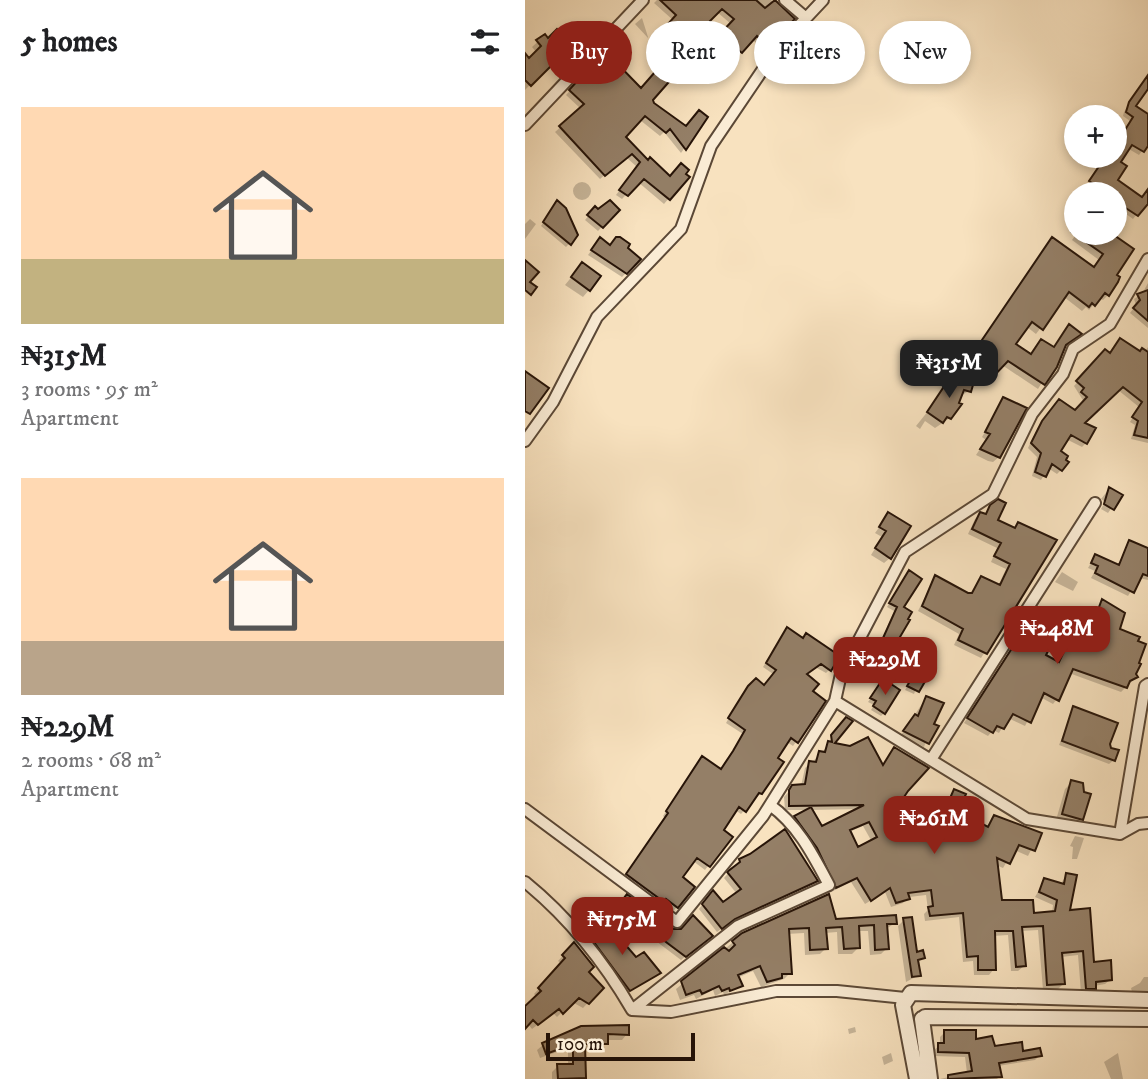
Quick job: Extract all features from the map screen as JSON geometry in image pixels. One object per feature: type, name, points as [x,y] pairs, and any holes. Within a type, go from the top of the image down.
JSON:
[{"type":"street","points":[[525,125],[643,0]]},
{"type":"street","points":[[785,0],[804,17]]},
{"type":"street","points":[[525,441],[553,402],[597,317],[681,229],[711,146],[776,50],[804,17],[823,0]]},
{"type":"street","points":[[525,809],[677,922],[770,805],[835,701],[841,674],[905,552],[993,494],[1032,414],[1063,374],[1073,349],[1110,324],[1148,259]]},
{"type":"street","points":[[932,758],[1095,503]]},
{"type":"street","points":[[1120,834],[1145,686],[1148,684]]},
{"type":"street","points":[[835,701],[932,758],[952,776],[1027,819],[1120,834],[1138,824],[1148,823]]},
{"type":"street","points":[[632,1010],[738,926],[829,886],[809,847],[786,816],[770,805]]},
{"type":"street","points":[[525,882],[549,901],[608,968],[632,1010]]},
{"type":"street","points":[[632,1010],[671,1012],[776,991],[837,991],[905,998]]},
{"type":"street","points":[[1148,1000],[911,993],[905,998],[903,1009],[918,1017],[1148,1019]]},
{"type":"street","points":[[917,1079],[918,1017],[930,1003],[923,994]]},
{"type":"street","points":[[918,1017],[930,1079]]},
{"type":"building","points":[[660,0],[756,0],[765,8],[775,0],[795,19],[754,21],[754,39],[742,53],[740,21],[732,21],[734,19],[722,9],[710,21],[671,21],[676,15]]},
{"type":"building","points":[[545,34],[546,71],[531,86],[525,80],[525,53],[529,58],[541,46],[536,40]]},
{"type":"building","points":[[1148,75],[1148,89],[1136,106],[1148,114],[1148,146],[1144,152],[1132,145],[1127,153],[1127,127],[1133,117],[1127,113],[1129,102]]},
{"type":"building","points":[[632,79],[641,88],[646,82],[667,84],[653,100],[654,103],[686,126],[699,110],[708,117],[686,150],[670,129],[666,133],[645,116],[626,137],[648,160],[650,157],[670,176],[681,163],[689,170],[686,174],[690,177],[670,200],[644,179],[628,196],[619,190],[640,162],[632,154],[605,176],[559,126],[584,104],[569,90],[575,84],[632,84]]},
{"type":"building","points":[[1098,168],[1126,168],[1118,180],[1121,182],[1089,181]]},
{"type":"building","points":[[1127,186],[1142,197],[1148,189],[1148,204],[1138,216],[1127,209]]},
{"type":"building","points":[[557,200],[566,208],[578,235],[571,245],[543,222]]},
{"type":"building","points":[[610,200],[620,210],[603,228],[587,215],[595,206],[598,209]]},
{"type":"building","points":[[600,237],[610,245],[616,237],[620,237],[630,244],[628,248],[641,259],[627,274],[591,250]]},
{"type":"building","points":[[1052,237],[1094,267],[1103,254],[1090,245],[1127,244],[1134,249],[1117,275],[1120,277],[1109,296],[1105,293],[1095,306],[1092,303],[1089,307],[1069,292],[1043,330],[1032,322],[1016,344],[1031,354],[1041,339],[1054,347],[1069,324],[1082,334],[1066,345],[1057,367],[1045,385],[1008,361],[991,379],[967,362]]},
{"type":"building","points":[[525,260],[539,272],[530,282],[537,287],[531,295],[525,290]]},
{"type":"building","points":[[582,262],[601,276],[590,291],[571,277]]},
{"type":"building","points":[[1148,290],[1148,321],[1133,308],[1140,300],[1137,294]]},
{"type":"building","points":[[1120,338],[1140,351],[1142,348],[1148,352],[1148,438],[1134,435],[1138,421],[1132,417],[1142,402],[1123,387],[1085,423],[1096,428],[1087,444],[1071,435],[1061,451],[1068,456],[1066,460],[1069,462],[1062,471],[1052,464],[1046,477],[1035,472],[1041,453],[1031,443],[1042,421],[1059,399],[1075,410],[1087,397],[1081,392],[1084,388],[1076,381],[1105,349],[1110,353]]},
{"type":"building","points":[[525,371],[549,388],[530,414],[525,411]]},
{"type":"building","points":[[952,378],[973,385],[971,392],[964,390],[959,403],[962,404],[951,419],[947,417],[943,423],[927,412],[945,385],[949,388]]},
{"type":"building","points":[[1003,397],[1027,408],[1000,458],[980,449],[990,434],[985,432]]},
{"type":"building","points":[[1109,487],[1123,495],[1114,510],[1104,504]]},
{"type":"building","points":[[998,499],[1006,503],[998,520],[1015,528],[1018,522],[1057,540],[987,654],[958,640],[963,629],[922,606],[935,575],[968,593],[972,593],[981,576],[1000,585],[1010,564],[994,556],[1001,543],[972,529],[980,512],[986,514],[990,505]]},
{"type":"building","points":[[888,512],[911,526],[891,559],[875,548],[886,531],[879,527]]},
{"type":"building","points":[[1129,540],[1148,548],[1148,576],[1143,574],[1134,593],[1095,573],[1098,566],[1091,563],[1095,554],[1119,565]]},
{"type":"building","points":[[909,570],[922,579],[904,607],[912,612],[897,642],[930,660],[927,668],[931,671],[919,692],[907,686],[916,671],[879,647],[897,607],[889,603]]},
{"type":"building","points":[[1102,599],[1125,613],[1120,629],[1140,637],[1138,641],[1146,644],[1136,674],[1138,677],[1130,681],[1127,688],[1073,669],[1059,701],[1044,693],[1031,723],[1013,714],[1004,729],[997,726],[993,733],[967,718],[1025,628],[1032,627],[1040,612],[1062,624],[1046,655],[1059,662],[1075,628],[1089,634]]},
{"type":"building","points":[[787,627],[803,638],[806,633],[840,656],[831,671],[821,664],[807,674],[819,684],[813,691],[826,701],[798,743],[791,738],[778,758],[784,762],[762,794],[759,793],[746,812],[739,807],[724,830],[733,837],[710,867],[697,858],[683,877],[695,887],[678,908],[666,899],[664,902],[626,874],[668,813],[666,811],[702,756],[721,769],[733,751],[745,730],[728,718],[756,678],[764,685],[776,670],[766,663]]},
{"type":"building","points":[[888,682],[900,690],[885,714],[873,706],[876,701],[870,698],[880,683],[885,686]]},
{"type":"building","points":[[926,696],[944,703],[934,724],[939,726],[929,744],[903,731],[915,714],[918,716]]},
{"type":"building","points":[[1073,706],[1118,723],[1110,744],[1111,748],[1119,750],[1115,761],[1062,741]]},
{"type":"building","points":[[846,717],[853,721],[835,743],[850,746],[868,737],[883,765],[894,747],[929,768],[898,806],[916,813],[915,816],[940,821],[954,789],[966,794],[946,839],[964,839],[973,819],[988,827],[994,815],[1042,833],[1035,851],[1019,845],[1010,864],[997,858],[1002,900],[1033,900],[1034,913],[1055,911],[1057,900],[1039,892],[1044,878],[1064,884],[1066,873],[1077,875],[1070,910],[1090,908],[1094,962],[1111,960],[1112,980],[1096,982],[1096,989],[1086,989],[1083,951],[1062,953],[1065,984],[1047,985],[1043,926],[1022,927],[1026,966],[1016,967],[1013,931],[995,931],[996,970],[978,970],[978,956],[967,957],[963,913],[930,916],[928,907],[933,906],[931,890],[908,893],[910,899],[896,903],[890,888],[871,901],[857,878],[836,888],[817,848],[794,816],[811,807],[822,826],[864,805],[789,806],[789,790],[792,785],[805,784],[809,761],[816,762],[819,751],[825,752],[828,741],[832,742],[831,735]],"holes":[[[869,822],[877,837],[858,847],[850,830]]]},
{"type":"building","points":[[1071,780],[1083,783],[1084,792],[1091,794],[1083,820],[1062,814]]},
{"type":"building","points":[[785,829],[818,881],[735,919],[722,929],[702,904],[713,890],[723,902],[741,889],[727,872],[740,862],[739,859]]},
{"type":"building","points":[[627,894],[673,929],[681,929],[693,915],[713,936],[686,957],[618,906]]},
{"type":"building","points":[[829,894],[836,919],[896,915],[897,924],[887,924],[889,949],[875,950],[874,925],[859,926],[860,948],[844,949],[842,927],[826,928],[828,949],[810,950],[809,928],[789,929],[792,974],[782,974],[782,978],[767,982],[760,966],[738,975],[743,986],[722,991],[719,986],[702,994],[700,990],[686,995],[681,981],[724,947],[729,951],[735,945],[732,941],[742,933]]},
{"type":"building","points":[[912,917],[917,952],[923,950],[925,958],[918,960],[921,976],[912,977],[903,918]]},
{"type":"building","points":[[594,918],[607,929],[610,927],[636,957],[644,952],[661,973],[630,991],[585,930]]},
{"type":"building","points":[[574,942],[594,967],[589,972],[604,988],[589,1004],[579,998],[563,1014],[559,1009],[538,1025],[533,1020],[525,1029],[525,1006],[541,991],[538,988],[565,958],[562,955]]},
{"type":"building","points":[[629,1025],[629,1035],[608,1034],[608,1044],[585,1044],[586,1078],[558,1079],[557,1064],[573,1064],[573,1044],[546,1054],[542,1043],[581,1026]]},
{"type":"building","points":[[944,1030],[976,1030],[976,1039],[992,1036],[995,1046],[1022,1042],[1023,1051],[1040,1048],[1042,1056],[999,1063],[1002,1077],[948,1079],[948,1075],[972,1071],[969,1053],[938,1052],[938,1043],[944,1043]]}]
